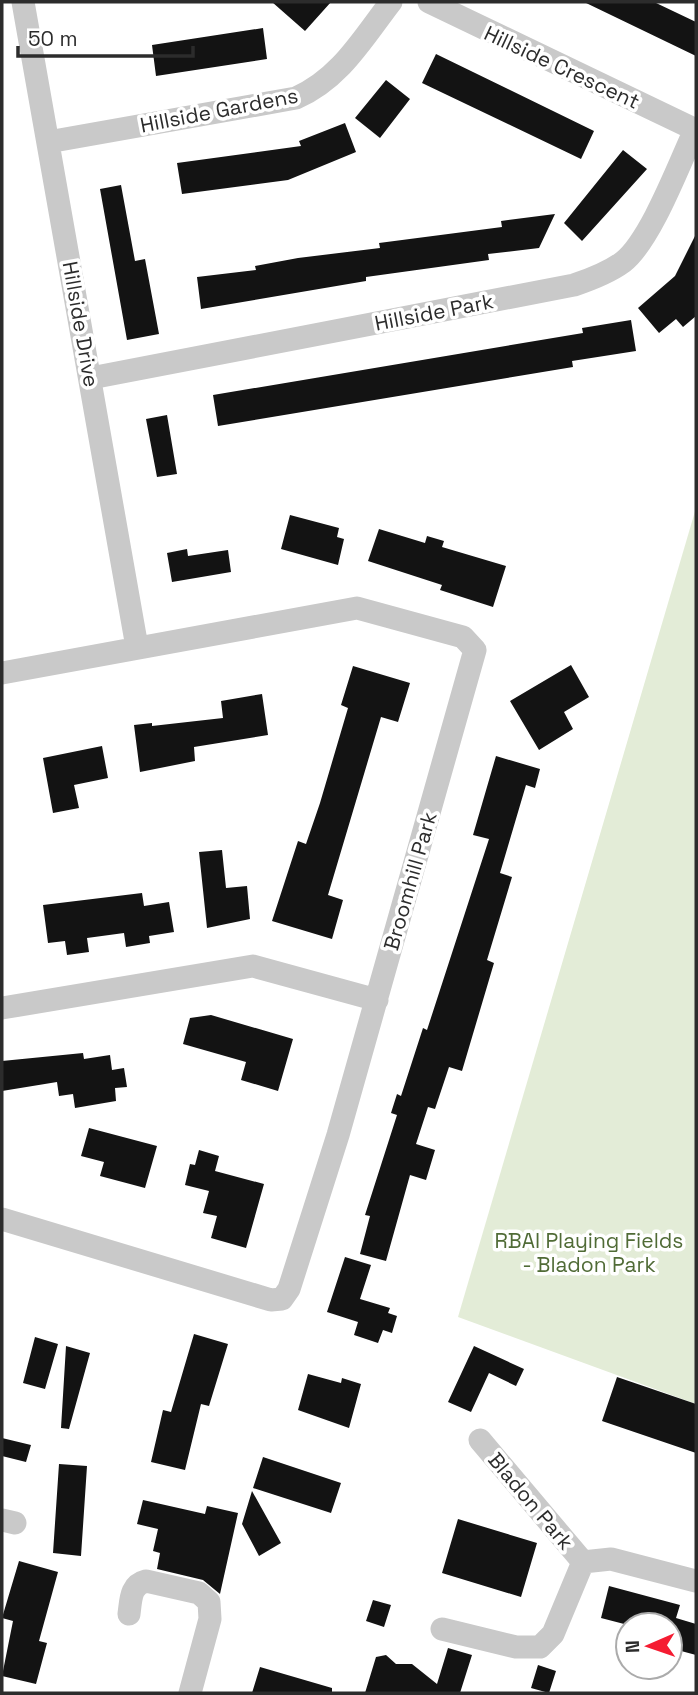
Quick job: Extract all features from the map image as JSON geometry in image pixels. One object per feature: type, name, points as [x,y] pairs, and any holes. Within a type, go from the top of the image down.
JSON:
[{"type":"street","name":"Hillside Drive","points":[[23,2],[137,647]]},
{"type":"street","name":"Hillside Gardens","points":[[48,142],[296,98],[318,88],[334,75],[391,2]]},
{"type":"street","name":"Hillside Crescent","points":[[429,2],[696,130]]},
{"type":"street","name":"Hillside Park","points":[[91,378],[574,285],[603,275],[625,261],[640,244],[696,130]]},
{"type":"street","name":"Broomhill Park","points":[[2,673],[357,608],[463,637],[475,650],[376,1000],[289,1289],[282,1298],[271,1300],[2,1219]]},
{"type":"street","points":[[2,1008],[253,966],[376,1000]]},
{"type":"street","name":"Bladon Park","points":[[481,1440],[583,1562]]},
{"type":"street","name":"Bladon Park","points":[[583,1562],[611,1559],[696,1581]]},
{"type":"street","name":"Bladon Park","points":[[442,1629],[516,1647],[540,1647],[553,1634],[583,1562]]},
{"type":"street","points":[[129,1614],[133,1589],[138,1583],[146,1581],[200,1593],[209,1602],[211,1619],[190,1693]]},
{"type":"green space","name":"RBAI Playing Fields - Bladon Park","points":[[696,508],[696,1404],[458,1317]]},
{"type":"building","points":[[272,2],[331,2],[305,31]]},
{"type":"building","points":[[584,2],[654,2],[696,22],[696,56]]},
{"type":"building","points":[[263,28],[267,59],[156,76],[152,45]]},
{"type":"building","points":[[436,54],[594,131],[581,159],[422,83]]},
{"type":"building","points":[[386,80],[410,99],[380,138],[355,118]]},
{"type":"building","points":[[345,123],[356,152],[288,180],[182,194],[177,163],[301,146],[299,141]]},
{"type":"building","points":[[623,150],[647,169],[582,241],[564,223]]},
{"type":"building","points":[[121,185],[135,261],[145,259],[159,334],[127,340],[100,189]]},
{"type":"building","points":[[555,214],[539,248],[488,254],[489,260],[366,277],[366,281],[201,309],[197,277],[256,270],[255,266],[298,258],[380,248],[379,243],[502,227],[501,221]]},
{"type":"building","points":[[696,234],[696,316],[683,327],[676,319],[659,333],[638,308],[675,276]]},
{"type":"building","points":[[631,320],[636,351],[572,361],[573,367],[218,426],[213,395],[583,333],[582,328]]},
{"type":"building","points":[[167,415],[177,474],[157,477],[146,419]]},
{"type":"building","points":[[290,515],[339,528],[337,537],[344,539],[338,565],[281,549]]},
{"type":"building","points":[[379,529],[425,543],[427,536],[444,541],[442,547],[506,566],[493,607],[440,590],[442,585],[368,561]]},
{"type":"building","points":[[187,549],[188,556],[228,550],[231,572],[172,582],[167,553]]},
{"type":"building","points":[[571,665],[589,697],[564,712],[573,729],[539,750],[510,701]]},
{"type":"building","points":[[353,666],[410,683],[398,722],[381,717],[328,895],[343,900],[332,939],[272,921],[298,841],[306,844],[320,803],[348,708],[341,705]]},
{"type":"building","points":[[262,694],[268,735],[194,747],[195,761],[140,772],[134,725],[152,723],[152,726],[223,718],[221,701]]},
{"type":"building","points":[[102,746],[108,778],[74,785],[79,808],[53,813],[43,758]]},
{"type":"building","points":[[496,756],[540,769],[535,788],[526,785],[500,873],[512,877],[487,960],[494,963],[462,1071],[449,1067],[435,1109],[428,1107],[416,1144],[435,1150],[426,1180],[410,1175],[386,1261],[360,1254],[370,1216],[365,1215],[397,1115],[391,1113],[397,1094],[401,1096],[423,1028],[427,1030],[489,839],[473,835]]},
{"type":"building","points":[[222,850],[226,888],[247,886],[250,919],[207,928],[199,852]]},
{"type":"building","points":[[142,893],[144,906],[169,902],[174,932],[149,936],[150,943],[126,947],[124,933],[87,938],[89,952],[67,955],[65,941],[48,943],[43,905]]},
{"type":"building","points":[[211,1015],[293,1039],[278,1091],[241,1080],[246,1062],[183,1044],[190,1018]]},
{"type":"building","points":[[83,1053],[84,1059],[110,1055],[112,1070],[124,1068],[127,1087],[115,1088],[116,1101],[75,1108],[73,1094],[59,1096],[57,1082],[2,1091],[2,1061]]},
{"type":"building","points":[[89,1128],[157,1146],[145,1188],[100,1176],[104,1162],[81,1156]]},
{"type":"building","points":[[199,1150],[219,1156],[215,1171],[264,1184],[246,1248],[211,1238],[217,1216],[203,1213],[209,1191],[185,1185],[190,1164],[195,1165]]},
{"type":"building","points":[[345,1257],[371,1265],[360,1299],[390,1308],[388,1313],[397,1316],[392,1333],[383,1330],[378,1343],[354,1335],[358,1322],[327,1312]]},
{"type":"building","points":[[194,1334],[228,1344],[209,1406],[201,1404],[185,1470],[151,1462],[163,1410],[171,1412]]},
{"type":"building","points":[[35,1337],[58,1344],[45,1389],[23,1383]]},
{"type":"building","points":[[66,1346],[90,1353],[69,1429],[61,1428]]},
{"type":"building","points":[[474,1346],[524,1369],[516,1386],[489,1373],[471,1412],[448,1402]]},
{"type":"building","points":[[308,1374],[341,1383],[342,1378],[361,1384],[349,1428],[298,1410]]},
{"type":"building","points":[[617,1377],[696,1404],[696,1453],[602,1421]]},
{"type":"building","points":[[2,1438],[31,1445],[26,1462],[2,1456]]},
{"type":"building","points":[[263,1457],[341,1483],[331,1513],[253,1488]]},
{"type":"building","points":[[59,1464],[87,1466],[81,1556],[53,1553]]},
{"type":"building","points":[[252,1491],[281,1543],[259,1556],[242,1524]]},
{"type":"building","points":[[143,1500],[205,1514],[207,1506],[238,1513],[220,1594],[203,1580],[157,1569],[160,1553],[153,1551],[158,1529],[137,1524]]},
{"type":"building","points":[[458,1519],[537,1543],[521,1597],[442,1573]]},
{"type":"building","points":[[19,1561],[58,1572],[39,1641],[47,1643],[36,1684],[2,1676],[13,1621],[2,1618]]},
{"type":"building","points":[[609,1586],[680,1605],[678,1611],[614,1611],[614,1621],[601,1618]]},
{"type":"building","points":[[373,1600],[391,1605],[384,1627],[366,1621]]},
{"type":"building","points":[[684,1620],[696,1624],[696,1655],[684,1652]]},
{"type":"building","points":[[448,1648],[472,1655],[460,1693],[365,1693],[376,1657],[386,1655],[396,1664],[412,1664],[437,1684]]},
{"type":"building","points":[[538,1665],[556,1671],[549,1693],[531,1688]]},
{"type":"building","points":[[260,1667],[332,1688],[332,1693],[252,1693]]}]
